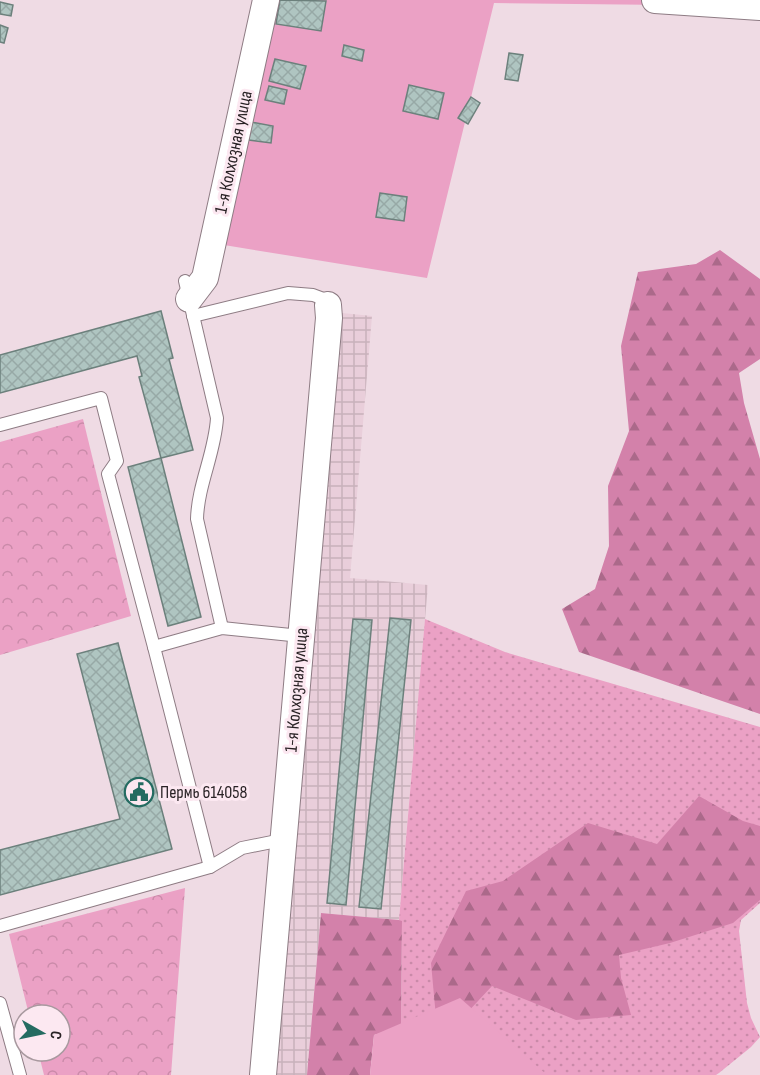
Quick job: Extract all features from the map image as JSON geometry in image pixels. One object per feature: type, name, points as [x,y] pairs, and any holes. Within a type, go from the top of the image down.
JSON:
[{"type":"street","name":"1-я Колхозная улица","points":[[189,299],[205,278],[266,0]]},
{"type":"street","points":[[655,0],[760,7]]},
{"type":"street","name":"1-я Колхозная улица","points":[[263,1075],[329,318],[328,305]]},
{"type":"lane","points":[[222,628],[197,519],[200,491],[214,441],[217,418],[189,299],[288,293],[313,295],[321,298],[328,305]]},
{"type":"lane","points":[[0,425],[101,398],[117,461],[108,474],[210,867]]},
{"type":"lane","points":[[154,647],[222,628],[301,636]]},
{"type":"lane","points":[[0,926],[210,867],[242,848],[282,840]]},
{"type":"lane","points":[[0,1003],[20,1075]]},
{"type":"shaded area","points":[[342,313],[372,316],[350,578],[428,585],[399,920],[321,913],[307,1075],[276,1075]]},
{"type":"green space","points":[[261,0],[760,0],[760,6],[494,3],[427,278],[224,245]]},
{"type":"green space","points":[[720,250],[760,279],[760,359],[739,373],[744,403],[760,459],[760,714],[579,652],[562,609],[595,589],[609,546],[608,486],[629,431],[621,346],[638,272],[696,264]]},
{"type":"green space","points":[[83,419],[131,616],[0,655],[0,442]]},
{"type":"green space","points":[[425,619],[505,652],[760,727],[760,903],[741,920],[739,931],[747,1003],[760,1037],[716,1075],[534,1075],[401,1027],[402,922],[399,920]]},
{"type":"green space","points":[[699,796],[743,821],[760,826],[760,900],[733,923],[670,943],[619,955],[621,978],[631,1015],[576,1020],[492,986],[438,1039],[431,963],[466,891],[503,881],[588,823],[657,844]]},
{"type":"green space","points":[[185,888],[171,1075],[44,1075],[41,1063],[72,1063],[72,1003],[26,1003],[9,934]]},
{"type":"green space","points":[[321,913],[402,921],[401,1027],[374,1035],[370,1075],[307,1075]]},
{"type":"green space","points":[[460,998],[547,1075],[370,1075],[374,1035]]},
{"type":"building","points":[[280,0],[326,1],[321,31],[276,24]]},
{"type":"building","points":[[0,2],[13,5],[11,16],[0,14]]},
{"type":"building","points":[[0,25],[8,28],[4,43],[0,42]]},
{"type":"building","points":[[344,45],[364,50],[362,61],[342,56]]},
{"type":"building","points":[[509,53],[523,55],[518,81],[505,79]]},
{"type":"building","points":[[275,59],[306,66],[300,89],[269,81]]},
{"type":"building","points":[[409,85],[444,93],[438,119],[403,111]]},
{"type":"building","points":[[269,86],[287,90],[284,104],[265,100]]},
{"type":"building","points":[[471,97],[480,103],[468,124],[458,118]]},
{"type":"building","points":[[251,122],[273,126],[271,143],[249,140]]},
{"type":"building","points":[[380,193],[407,197],[404,221],[376,217]]},
{"type":"building","points":[[161,311],[173,358],[169,359],[193,450],[161,458],[139,377],[142,376],[137,356],[0,393],[0,355]]},
{"type":"building","points":[[161,458],[201,617],[168,626],[128,467]]},
{"type":"building","points":[[390,618],[411,620],[381,909],[359,907]]},
{"type":"building","points":[[353,619],[372,620],[346,905],[327,903]]},
{"type":"building","points":[[118,643],[172,849],[0,895],[0,850],[120,819],[77,654]]},
{"type":"place","name":"Пермь 614058","points":[[139,792]]}]
